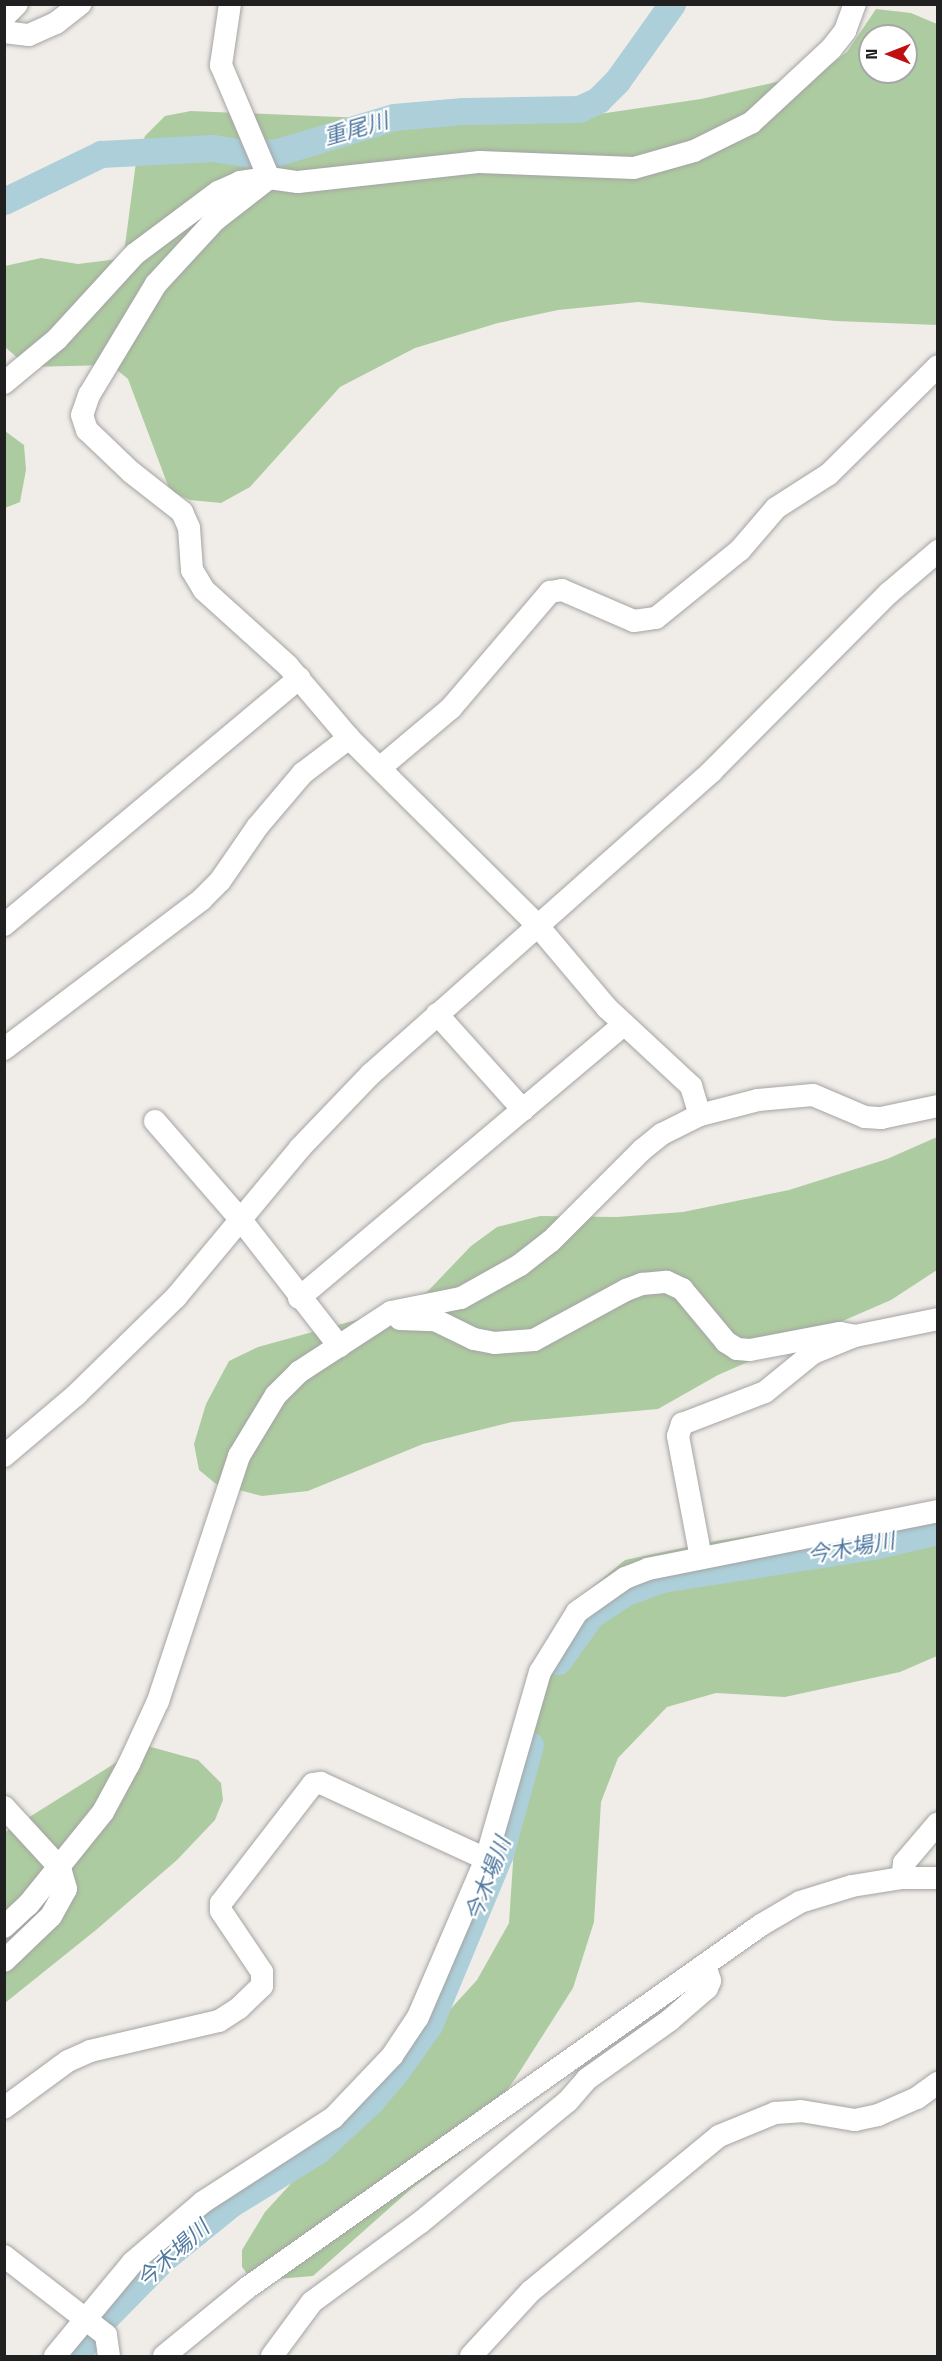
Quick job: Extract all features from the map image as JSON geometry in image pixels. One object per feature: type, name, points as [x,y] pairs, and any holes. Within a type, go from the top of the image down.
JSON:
[{"type":"street","points":[[4,17],[17,4]]},
{"type":"street","points":[[4,32],[29,34],[56,23],[80,4]]},
{"type":"street","points":[[230,4],[221,65],[261,160],[298,182],[480,162],[633,168],[684,154],[751,123],[831,49],[845,31],[855,4]]},
{"type":"street","points":[[4,383],[57,339],[109,279],[153,240],[218,192],[240,182],[261,160]]},
{"type":"street","points":[[261,160],[215,220],[156,284],[89,395],[82,415],[87,430],[182,512],[189,528],[192,570],[204,590],[299,678],[349,738],[381,767],[538,926],[624,1024],[691,1086],[700,1115]]},
{"type":"street","points":[[381,767],[451,708],[550,592],[562,590],[634,621],[656,618],[740,550],[776,508],[829,474],[938,366]]},
{"type":"street","points":[[4,1455],[121,1354],[176,1297],[300,1148],[371,1074],[712,771],[889,593],[938,551]]},
{"type":"street","points":[[4,925],[299,678]]},
{"type":"street","points":[[4,1049],[202,899],[220,881],[258,826],[303,773],[349,738]]},
{"type":"street","points":[[437,1014],[523,1110]]},
{"type":"street","points":[[299,1298],[624,1024]]},
{"type":"street","points":[[4,1927],[60,1868],[103,1812],[158,1701],[207,1544],[239,1456],[256,1424],[276,1395],[299,1372],[401,1307],[461,1298],[520,1265],[551,1241],[642,1150],[662,1134],[700,1115],[759,1100],[813,1095],[865,1117],[881,1118],[938,1106]]},
{"type":"street","points":[[155,1121],[241,1220],[299,1298],[339,1346]]},
{"type":"street","points":[[373,1323],[423,1317],[474,1339],[495,1343],[534,1340],[626,1290],[642,1284],[667,1282],[682,1289],[726,1342],[736,1348],[750,1350],[840,1333],[855,1336]]},
{"type":"street","points":[[701,1558],[679,1428],[688,1420],[765,1392],[813,1353],[855,1336],[938,1319]]},
{"type":"street","points":[[55,2356],[93,2325],[133,2262],[203,2202],[298,2143],[363,2090],[418,2017],[486,1859],[540,1672],[577,1612],[625,1578],[648,1569],[938,1510]]},
{"type":"street","points":[[4,2108],[68,2061],[90,2051],[219,2020],[239,2008],[262,1986],[262,1972],[221,1911],[221,1903],[307,1787],[321,1783],[486,1859]]},
{"type":"street","points":[[4,1807],[60,1868],[66,1878],[62,1902],[4,1961]]},
{"type":"street","points":[[902,1878],[904,1863],[938,1823]]},
{"type":"street","points":[[164,2356],[247,2288],[705,1965],[800,1902],[852,1886],[902,1878],[938,1878]]},
{"type":"street","points":[[272,2356],[312,2302],[421,2222],[568,2101],[587,2079],[670,2020],[707,1988],[710,1981],[705,1965]]},
{"type":"street","points":[[471,2356],[531,2291],[719,2136],[775,2113],[801,2111],[855,2120],[878,2115],[917,2098],[938,2083]]},
{"type":"street","points":[[4,2256],[93,2325],[110,2344],[110,2356]]},
{"type":"green space","points":[[876,9],[911,13],[937,24],[937,325],[836,321],[638,302],[558,310],[498,323],[415,348],[340,387],[250,487],[221,503],[190,500],[170,491],[128,379],[111,365],[28,367],[5,347],[5,266],[41,258],[78,264],[118,259],[124,253],[136,162],[145,136],[165,116],[191,111],[463,122],[572,118],[701,99],[821,72],[847,52],[858,36],[858,84],[918,84],[918,24],[866,24]]},
{"type":"green space","points":[[5,431],[24,445],[26,470],[20,502],[5,508]]},
{"type":"green space","points":[[937,1137],[937,1270],[891,1300],[718,1375],[658,1409],[512,1422],[423,1444],[308,1491],[262,1496],[216,1484],[199,1470],[194,1444],[206,1404],[229,1361],[258,1347],[378,1314],[427,1292],[471,1246],[497,1227],[540,1216],[617,1217],[683,1212],[789,1190],[887,1159]]},
{"type":"green space","points":[[937,1506],[937,1656],[900,1672],[785,1697],[716,1693],[667,1707],[618,1758],[601,1802],[594,1922],[573,1988],[515,2079],[460,2153],[412,2188],[313,2276],[253,2281],[242,2267],[242,2250],[265,2212],[477,1980],[509,1923],[523,1711],[573,1603],[625,1560],[716,1541]]},
{"type":"green space","points":[[144,1745],[198,1760],[221,1783],[223,1800],[215,1820],[177,1860],[96,1930],[5,2003],[4,1833]]},
{"type":"waterway","name":"重尾川","points":[[4,201],[101,154],[213,148],[250,154],[278,152],[394,117],[463,111],[579,109],[598,100],[617,81],[672,4]]},
{"type":"waterway","name":"今木場川","points":[[558,1661],[591,1615],[626,1592],[662,1579],[873,1546],[938,1531]]},
{"type":"waterway","name":"今木場川","points":[[75,2356],[103,2320],[164,2258],[232,2203],[317,2151],[370,2102],[397,2070],[429,2025],[500,1854],[530,1745]]}]
